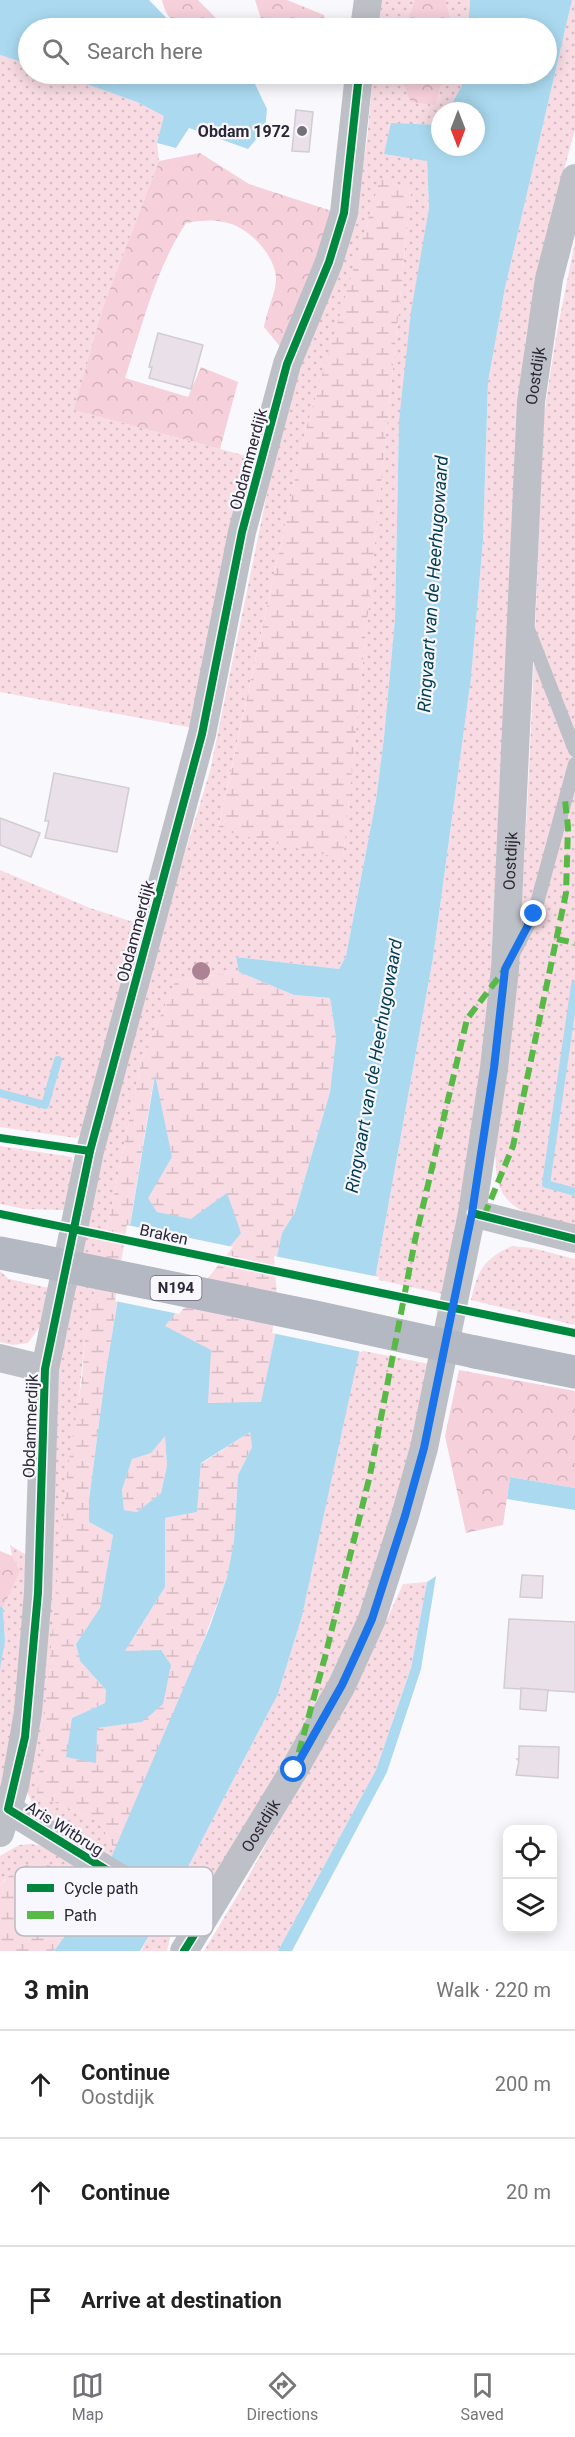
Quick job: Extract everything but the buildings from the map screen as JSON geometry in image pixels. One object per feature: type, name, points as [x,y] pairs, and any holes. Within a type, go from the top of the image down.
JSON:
[{"type":"main road","name":"N194","points":[[0,1253],[575,1372]]},
{"type":"street","points":[[365,18],[368,0]]},
{"type":"street","name":"Obdammerdijk","points":[[4,1821],[25,1737],[36,1615],[45,1369],[90,1151],[202,734],[242,532],[287,364],[328,262],[344,213],[358,84]]},
{"type":"street","name":"Oostdijk","points":[[213,1904],[294,1770],[342,1685],[372,1619],[424,1448],[472,1213],[494,1068],[505,969],[531,402],[549,279],[575,178]]},
{"type":"street","points":[[472,1213],[575,1239]]},
{"type":"street","points":[[0,1358],[45,1369]]},
{"type":"street","name":"Aris Witbrug","points":[[4,1821],[102,1867]]},
{"type":"street","name":"Oostdijk","points":[[184,1951],[193,1936]]},
{"type":"lane","points":[[523,615],[575,750]]},
{"type":"lane","points":[[505,969],[534,914],[575,764]]},
{"type":"green space","points":[[162,0],[198,0],[216,18],[170,18]]},
{"type":"green space","points":[[255,0],[287,0],[324,15],[324,18],[261,18]]},
{"type":"green space","points":[[382,0],[470,0],[469,18],[379,18]]},
{"type":"green space","points":[[415,0],[445,0],[450,18],[409,18]]},
{"type":"green space","points":[[572,0],[575,0],[575,129],[545,241],[526,336],[518,414],[489,1010],[473,1136],[443,1294],[375,1279],[433,958],[471,678],[483,541],[488,382],[505,288],[552,84],[557,84],[557,64]]},
{"type":"green space","points":[[0,55],[18,61],[18,84],[86,84],[137,102],[165,116],[157,143],[159,161],[103,307],[75,410],[250,457],[193,728],[0,692]]},
{"type":"green space","points":[[372,84],[463,84],[453,102],[431,102],[431,125],[392,124],[385,154],[427,160],[429,208],[399,420],[395,619],[384,737],[376,800],[346,956],[339,969],[236,957],[239,972],[176,980],[141,1061],[85,1338],[37,1795],[99,1821],[115,1851],[111,1858],[40,1814],[28,1793],[59,1353],[69,1293],[152,961],[210,771],[271,474],[291,392],[355,215],[367,140]],"holes":[[[381,180],[411,190],[343,858],[218,829],[306,429]]]},
{"type":"green space","points":[[403,84],[441,84],[436,102],[431,102],[431,104],[411,102]]},
{"type":"green space","points":[[200,153],[249,184],[332,211],[323,252],[282,349],[264,327],[275,288],[274,268],[265,250],[250,235],[242,229],[219,221],[186,223],[166,259],[125,378],[188,397],[201,367],[238,382],[220,449],[74,410],[103,307],[159,161]]},
{"type":"green space","points":[[380,179],[411,190],[343,859],[218,830],[306,429]]},
{"type":"green space","points":[[575,242],[575,1225],[542,1218],[520,1210],[504,1196],[496,1172],[496,1141],[514,1008],[523,888],[544,414],[557,331]]},
{"type":"green space","points":[[0,870],[90,908],[139,924],[83,1132],[76,1138],[0,1127]]},
{"type":"green space","points":[[239,972],[294,995],[330,998],[336,1038],[330,1092],[295,1212],[282,1233],[280,1298],[275,1336],[261,1403],[207,1403],[165,1326],[241,1232],[157,1212],[147,1197],[172,1157],[154,1078],[105,1377],[89,1500],[89,1522],[113,1535],[100,1609],[76,1644],[80,1661],[106,1690],[105,1703],[72,1718],[97,1728],[142,1722],[124,1652],[165,1587],[165,1518],[197,1512],[201,1464],[250,1432],[252,1447],[238,1475],[234,1541],[227,1577],[191,1674],[115,1851],[99,1821],[37,1795],[68,1466],[82,1378],[85,1338],[141,1061],[176,980]]},
{"type":"green space","points":[[0,1146],[72,1157],[73,1164],[64,1210],[25,1209],[0,1204]]},
{"type":"green space","points":[[512,1246],[532,1248],[575,1259],[575,1325],[471,1300],[483,1267],[494,1256]]},
{"type":"green space","points":[[0,1271],[9,1279],[49,1288],[40,1326],[28,1343],[13,1345],[0,1342]]},
{"type":"green space","points":[[359,1350],[429,1364],[400,1495],[356,1623],[317,1703],[213,1879],[213,1867],[188,1867],[278,1694],[302,1616]]},
{"type":"green space","points":[[459,1370],[575,1391],[575,1488],[510,1477],[503,1525],[466,1533],[445,1436]]},
{"type":"green space","points":[[165,1435],[167,1466],[161,1493],[137,1512],[124,1510],[122,1490],[132,1458],[151,1453]]},
{"type":"green space","points":[[10,1545],[28,1556],[19,1689],[0,1799],[0,1650],[5,1641],[3,1608],[20,1571],[12,1556]]},
{"type":"green space","points":[[0,1551],[12,1556],[20,1571],[3,1608],[0,1606]]},
{"type":"green space","points":[[427,1582],[411,1668],[376,1770],[278,1951],[204,1951],[242,1888],[369,1659],[403,1584]]},
{"type":"green space","points":[[19,1845],[42,1846],[76,1867],[15,1867],[15,1879],[5,1879],[0,1887],[0,1856]]},
{"type":"green space","points":[[41,1861],[52,1867],[24,1867]]},
{"type":"green space","points":[[15,1872],[15,1936],[64,1936],[54,1951],[0,1951],[0,1887]]},
{"type":"green space","points":[[149,1936],[171,1936],[167,1951],[141,1951]]},
{"type":"water","points":[[0,0],[149,0],[166,18],[18,18],[18,61],[0,55]]},
{"type":"water","points":[[470,0],[572,0],[557,64],[557,18],[469,18]]},
{"type":"water","points":[[86,84],[255,84],[267,109],[265,129],[248,149],[189,128],[176,148],[157,143],[164,116],[137,102]]},
{"type":"water","name":"Ringvaart van de Heerhugowaard","points":[[463,84],[552,84],[505,288],[488,382],[483,541],[471,678],[433,958],[375,1279],[302,1616],[278,1694],[188,1867],[107,1867],[210,1626],[227,1577],[234,1541],[238,1475],[252,1447],[250,1432],[201,1463],[197,1512],[165,1518],[165,1587],[125,1651],[161,1650],[171,1665],[163,1704],[142,1722],[97,1728],[96,1763],[66,1757],[72,1718],[105,1703],[106,1690],[80,1661],[76,1644],[100,1608],[113,1535],[89,1522],[89,1500],[105,1377],[155,1075],[172,1157],[148,1198],[157,1212],[191,1219],[227,1193],[241,1233],[165,1326],[211,1350],[208,1403],[261,1402],[275,1336],[280,1298],[277,1257],[282,1233],[295,1212],[330,1092],[336,1038],[330,998],[294,995],[239,972],[236,957],[339,969],[346,956],[376,800],[395,619],[399,420],[411,312],[429,208],[427,161],[384,154],[391,123],[431,125],[431,156],[485,156],[485,102],[453,102]],"holes":[[[165,1436],[167,1466],[161,1493],[137,1512],[124,1510],[122,1490],[132,1459],[151,1453]]]},
{"type":"water","points":[[510,1477],[575,1488],[575,1510],[507,1499]]},
{"type":"water","points":[[436,1576],[421,1669],[387,1772],[292,1951],[278,1951],[376,1770],[411,1668],[427,1582]]},
{"type":"water","points":[[0,1606],[3,1608],[5,1641],[0,1669]]},
{"type":"water","points":[[65,1936],[149,1936],[140,1951],[54,1951]]},
{"type":"pier","points":[[127,1225],[233,1247],[179,1314],[115,1301]]},
{"type":"pier","points":[[274,1256],[379,1277],[362,1352],[272,1333],[277,1298]]},
{"type":"waterway","points":[[575,985],[546,1184],[575,1192]]},
{"type":"waterway","points":[[0,1093],[45,1105],[58,1060]]},
{"type":"marked path","points":[[484,1216],[513,1146],[566,893],[568,827],[565,800]]},
{"type":"marked path","points":[[557,939],[575,943]]},
{"type":"marked path","points":[[294,1770],[325,1657],[370,1475],[415,1240],[467,1019],[505,969]]},
{"type":"cycle path","points":[[102,1867],[8,1809],[25,1737],[38,1593],[45,1369],[90,1151],[202,734],[242,532],[287,364],[329,262],[344,213],[358,84]]},
{"type":"cycle path","points":[[0,1138],[90,1151]]},
{"type":"cycle path","points":[[472,1213],[575,1239]]},
{"type":"cycle path","name":"Braken","points":[[0,1214],[575,1333]]},
{"type":"cycle path","points":[[184,1951],[193,1936]]},
{"type":"place","name":"Obdam 1972","points":[[302,131]]},
{"type":"route","points":[[294,1770],[342,1685],[372,1619],[405,1516],[424,1448],[472,1213],[494,1068],[505,969],[534,914]]}]
